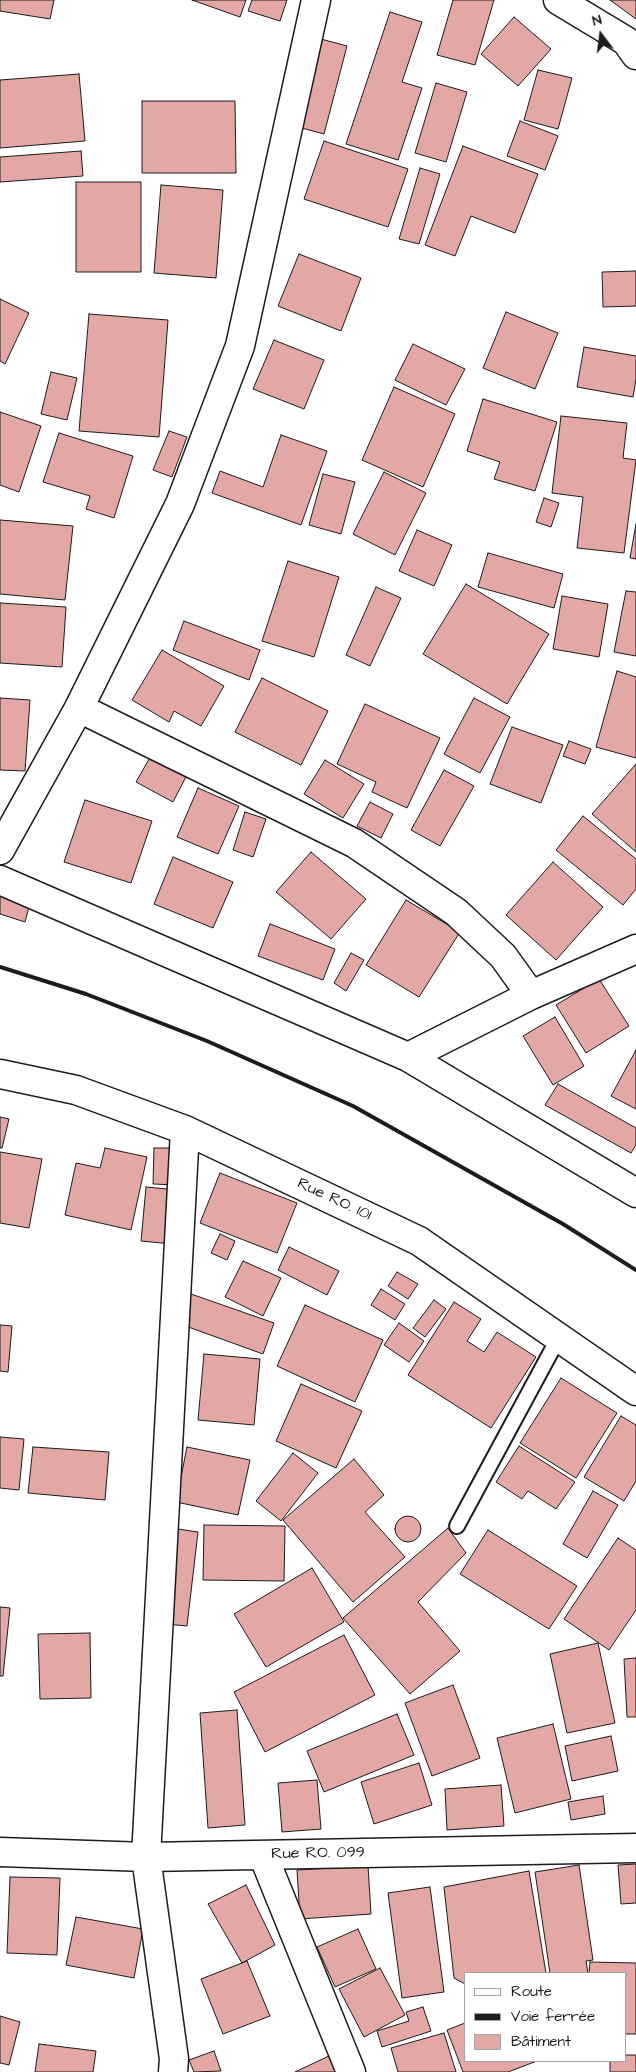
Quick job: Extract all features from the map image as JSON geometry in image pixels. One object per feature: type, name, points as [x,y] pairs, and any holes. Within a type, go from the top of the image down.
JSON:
[{"type":"street","points":[[0,850],[79,708],[180,504],[240,346],[316,0]]},
{"type":"street","points":[[558,0],[626,41],[636,54]]},
{"type":"street","points":[[79,708],[354,843],[456,912],[503,956],[531,995]]},
{"type":"street","points":[[0,880],[408,1058],[636,1194]]},
{"type":"street","points":[[408,1058],[531,995],[636,949]]},
{"type":"street","name":"Rue RO. 101","points":[[0,1074],[76,1090],[185,1130],[419,1241],[636,1391]]},
{"type":"street","points":[[173,2072],[174,2059],[146,1857],[185,1130]]},
{"type":"street","name":"Rue RO. 099","points":[[0,1852],[146,1857],[636,1848]]},
{"type":"street","points":[[263,1855],[351,2072]]},
{"type":"lane","points":[[457,1526],[559,1338]]},
{"type":"building","points":[[0,0],[54,0],[50,19],[0,11]]},
{"type":"building","points":[[192,0],[246,0],[240,17]]},
{"type":"building","points":[[252,0],[287,0],[280,21],[248,11]]},
{"type":"building","points":[[453,0],[494,0],[475,65],[437,55]]},
{"type":"building","points":[[610,0],[636,0],[636,19]]},
{"type":"building","points":[[390,12],[422,22],[402,82],[422,88],[398,160],[346,144]]},
{"type":"building","points":[[514,17],[551,49],[518,86],[481,54]]},
{"type":"building","points":[[321,39],[347,46],[324,134],[298,127]]},
{"type":"building","points":[[538,70],[572,78],[558,129],[524,120]]},
{"type":"building","points":[[79,74],[85,141],[0,148],[0,80]]},
{"type":"building","points":[[436,83],[467,92],[446,162],[415,153]]},
{"type":"building","points":[[142,101],[235,101],[236,173],[142,173]]},
{"type":"building","points":[[520,121],[558,136],[545,170],[507,156]]},
{"type":"building","points":[[324,141],[408,169],[388,227],[304,199]]},
{"type":"building","points":[[463,146],[538,174],[515,233],[471,216],[455,256],[425,245]]},
{"type":"building","points":[[81,151],[83,176],[0,182],[0,157]]},
{"type":"building","points":[[420,168],[440,174],[419,244],[399,239]]},
{"type":"building","points":[[76,182],[141,182],[141,272],[76,272]]},
{"type":"building","points":[[161,185],[223,190],[216,278],[154,273]]},
{"type":"building","points":[[299,254],[361,278],[341,331],[278,306]]},
{"type":"building","points":[[636,271],[636,306],[603,307],[602,272]]},
{"type":"building","points":[[0,299],[29,313],[5,364],[0,361]]},
{"type":"building","points":[[506,312],[558,333],[535,389],[483,368]]},
{"type":"building","points":[[89,314],[168,320],[159,437],[79,431]]},
{"type":"building","points":[[274,340],[324,360],[304,409],[253,389]]},
{"type":"building","points":[[413,344],[465,369],[446,405],[395,380]]},
{"type":"building","points":[[584,347],[636,356],[636,379],[633,397],[577,387]]},
{"type":"building","points":[[51,372],[77,378],[67,420],[41,414]]},
{"type":"building","points":[[394,387],[455,414],[423,487],[362,460]]},
{"type":"building","points":[[483,399],[557,422],[535,491],[494,479],[500,462],[467,451]]},
{"type":"building","points":[[0,412],[41,426],[19,492],[0,485]]},
{"type":"building","points":[[561,416],[627,423],[623,458],[636,460],[624,553],[577,548],[583,497],[552,493]]},
{"type":"building","points":[[169,431],[187,437],[172,477],[153,470]]},
{"type":"building","points":[[59,433],[133,456],[114,518],[86,509],[90,496],[43,482]]},
{"type":"building","points":[[281,435],[327,451],[301,525],[212,493],[220,471],[263,487]]},
{"type":"building","points":[[384,472],[426,493],[395,555],[353,534]]},
{"type":"building","points":[[323,474],[355,482],[341,534],[309,525]]},
{"type":"building","points":[[544,498],[559,503],[551,527],[536,522]]},
{"type":"building","points":[[0,520],[73,526],[65,600],[0,594]]},
{"type":"building","points":[[636,524],[636,559],[630,558]]},
{"type":"building","points":[[417,530],[452,545],[434,586],[399,571]]},
{"type":"building","points":[[488,553],[563,574],[554,608],[478,587]]},
{"type":"building","points":[[288,561],[339,577],[314,657],[262,641]]},
{"type":"building","points":[[466,584],[549,634],[507,704],[423,654]]},
{"type":"building","points":[[376,587],[401,598],[370,666],[346,655]]},
{"type":"building","points":[[626,591],[636,592],[636,656],[614,652]]},
{"type":"building","points":[[562,596],[608,604],[599,657],[553,649]]},
{"type":"building","points":[[0,603],[66,607],[62,667],[0,663]]},
{"type":"building","points":[[184,621],[260,650],[249,680],[173,650]]},
{"type":"building","points":[[162,650],[224,686],[201,726],[174,711],[169,722],[132,700]]},
{"type":"building","points":[[617,671],[636,677],[636,758],[596,747]]},
{"type":"building","points":[[262,678],[328,711],[301,765],[235,732]]},
{"type":"building","points":[[0,698],[30,700],[25,771],[0,770]]},
{"type":"building","points":[[474,698],[510,717],[480,773],[444,754]]},
{"type":"building","points":[[365,704],[440,738],[407,808],[372,792],[376,782],[337,764]]},
{"type":"building","points":[[512,727],[563,745],[541,803],[490,784]]},
{"type":"building","points":[[569,741],[591,749],[585,764],[563,756]]},
{"type":"building","points":[[152,754],[188,773],[173,802],[136,782]]},
{"type":"building","points":[[325,760],[364,784],[343,818],[304,794]]},
{"type":"building","points":[[636,764],[636,852],[592,814]]},
{"type":"building","points":[[444,770],[474,786],[440,846],[411,830]]},
{"type":"building","points":[[198,788],[239,806],[218,854],[177,837]]},
{"type":"building","points":[[85,800],[152,821],[131,883],[64,862]]},
{"type":"building","points":[[370,802],[393,814],[381,838],[357,826]]},
{"type":"building","points":[[245,812],[266,819],[253,857],[233,850]]},
{"type":"building","points":[[583,816],[636,859],[636,889],[623,905],[556,850]]},
{"type":"building","points":[[311,852],[366,899],[331,939],[276,892]]},
{"type":"building","points":[[173,857],[233,882],[213,928],[154,904]]},
{"type":"building","points":[[553,862],[603,907],[556,960],[506,915]]},
{"type":"building","points":[[0,894],[30,903],[25,922],[0,914]]},
{"type":"building","points":[[406,900],[460,932],[419,997],[366,965]]},
{"type":"building","points":[[270,924],[335,949],[323,980],[258,956]]},
{"type":"building","points":[[351,953],[364,960],[346,991],[334,983]]},
{"type":"building","points":[[599,979],[629,1026],[586,1053],[556,1005]]},
{"type":"building","points":[[555,1017],[584,1066],[553,1085],[523,1036]]},
{"type":"building","points":[[636,1050],[636,1109],[611,1096]]},
{"type":"building","points":[[558,1084],[636,1128],[636,1145],[631,1153],[545,1105]]},
{"type":"building","points":[[0,1117],[9,1119],[2,1148],[0,1148]]},
{"type":"building","points":[[105,1148],[147,1157],[131,1230],[65,1215],[76,1163],[100,1168]]},
{"type":"building","points":[[154,1148],[178,1148],[177,1185],[153,1184]]},
{"type":"building","points":[[0,1152],[42,1159],[29,1228],[0,1223]]},
{"type":"building","points":[[220,1173],[297,1203],[277,1253],[200,1223]]},
{"type":"building","points":[[146,1187],[177,1190],[172,1244],[141,1241]]},
{"type":"building","points":[[220,1234],[235,1241],[227,1260],[211,1253]]},
{"type":"building","points":[[289,1247],[339,1271],[327,1295],[278,1270]]},
{"type":"building","points":[[243,1261],[281,1278],[263,1316],[225,1297]]},
{"type":"building","points":[[397,1272],[418,1284],[408,1299],[388,1286]]},
{"type":"building","points":[[381,1289],[405,1304],[395,1320],[371,1305]]},
{"type":"building","points":[[191,1294],[274,1323],[263,1354],[180,1324]]},
{"type":"building","points":[[434,1300],[446,1309],[425,1337],[413,1328]]},
{"type":"building","points":[[454,1302],[481,1319],[467,1341],[484,1352],[497,1332],[536,1357],[491,1428],[408,1375]]},
{"type":"building","points":[[305,1305],[383,1340],[355,1402],[277,1366]]},
{"type":"building","points":[[399,1323],[424,1341],[409,1362],[384,1345]]},
{"type":"building","points":[[0,1325],[12,1326],[8,1372],[0,1371]]},
{"type":"building","points":[[204,1354],[260,1359],[254,1425],[198,1420]]},
{"type":"building","points":[[561,1378],[617,1413],[576,1478],[520,1443]]},
{"type":"building","points":[[301,1384],[362,1411],[336,1468],[276,1441]]},
{"type":"building","points":[[621,1416],[636,1425],[636,1481],[624,1501],[584,1477]]},
{"type":"building","points":[[0,1437],[24,1439],[19,1490],[0,1488]]},
{"type":"building","points":[[519,1446],[575,1482],[556,1509],[528,1491],[522,1499],[496,1482]]},
{"type":"building","points":[[33,1447],[109,1452],[105,1500],[28,1493]]},
{"type":"building","points":[[187,1447],[250,1460],[238,1515],[176,1502]]},
{"type":"building","points":[[293,1453],[318,1473],[281,1521],[256,1501]]},
{"type":"building","points":[[354,1459],[384,1495],[365,1512],[405,1557],[353,1602],[283,1520]]},
{"type":"building","points":[[593,1491],[618,1505],[587,1558],[563,1544]]},
{"type":"building","points":[[408,1516],[417,1520],[421,1529],[417,1538],[408,1542],[399,1538],[395,1529],[399,1520]]},
{"type":"building","points":[[204,1525],[285,1526],[284,1581],[203,1580]]},
{"type":"building","points":[[448,1528],[466,1553],[418,1602],[460,1651],[410,1694],[343,1618]]},
{"type":"building","points":[[178,1529],[198,1532],[187,1626],[166,1624]]},
{"type":"building","points":[[488,1530],[577,1586],[549,1629],[460,1574]]},
{"type":"building","points":[[618,1538],[636,1550],[636,1610],[609,1650],[564,1619]]},
{"type":"building","points":[[312,1568],[344,1622],[266,1667],[234,1614]]},
{"type":"building","points":[[0,1607],[10,1608],[3,1676],[0,1676]]},
{"type":"building","points":[[90,1633],[91,1698],[40,1699],[38,1634]]},
{"type":"building","points":[[344,1635],[375,1695],[265,1752],[234,1692]]},
{"type":"building","points":[[598,1643],[615,1723],[567,1733],[550,1654]]},
{"type":"building","points":[[636,1658],[636,1717],[627,1717],[624,1659]]},
{"type":"building","points":[[453,1685],[480,1758],[432,1776],[405,1703]]},
{"type":"building","points":[[237,1710],[245,1825],[208,1828],[200,1713]]},
{"type":"building","points":[[397,1714],[414,1755],[324,1792],[307,1751]]},
{"type":"building","points":[[553,1724],[571,1799],[515,1813],[497,1738]]},
{"type":"building","points":[[611,1736],[618,1771],[572,1781],[565,1746]]},
{"type":"building","points":[[419,1763],[432,1805],[374,1824],[361,1782]]},
{"type":"building","points":[[317,1780],[321,1829],[282,1832],[278,1783]]},
{"type":"building","points":[[501,1785],[504,1826],[447,1830],[445,1789]]},
{"type":"building","points":[[603,1796],[605,1814],[571,1820],[568,1802]]},
{"type":"building","points":[[636,1864],[636,1903],[621,1904],[618,1865]]},
{"type":"building","points":[[579,1865],[593,1960],[586,1961],[588,1972],[550,1972],[535,1872]]},
{"type":"building","points":[[368,1866],[371,1914],[300,1919],[297,1870]]},
{"type":"building","points":[[529,1871],[546,1972],[464,1972],[464,1983],[454,1978],[444,1887]]},
{"type":"building","points":[[10,1877],[60,1878],[57,1955],[7,1953]]},
{"type":"building","points":[[246,1885],[275,1945],[242,1963],[208,1904]]},
{"type":"building","points":[[430,1887],[444,1992],[402,1998],[388,1893]]},
{"type":"building","points":[[76,1917],[143,1929],[134,1978],[66,1965]]},
{"type":"building","points":[[358,1929],[376,1969],[335,1987],[317,1947]]},
{"type":"building","points":[[247,1961],[270,2016],[223,2034],[201,1979]]},
{"type":"building","points":[[590,1962],[636,1963],[636,2034],[626,2034],[626,1972],[589,1972]]},
{"type":"building","points":[[380,1968],[405,2015],[364,2037],[339,1989]]},
{"type":"building","points":[[423,2007],[431,2031],[382,2047],[377,2031],[409,2021],[406,2012]]},
{"type":"building","points":[[0,2016],[20,2022],[9,2065],[0,2063]]},
{"type":"building","points":[[464,2023],[464,2062],[534,2062],[508,2072],[463,2072],[447,2030]]},
{"type":"building","points":[[444,2033],[456,2072],[398,2072],[391,2048]]},
{"type":"building","points":[[39,2044],[96,2051],[93,2072],[35,2072]]},
{"type":"building","points":[[214,2051],[221,2071],[194,2072],[189,2060]]},
{"type":"building","points":[[331,2055],[338,2072],[295,2072]]},
{"type":"building","points":[[626,2055],[636,2055],[636,2072],[610,2072],[610,2062],[626,2062]]},
{"type":"railway","points":[[0,967],[86,994],[207,1041],[353,1106],[563,1224],[636,1270]]}]
